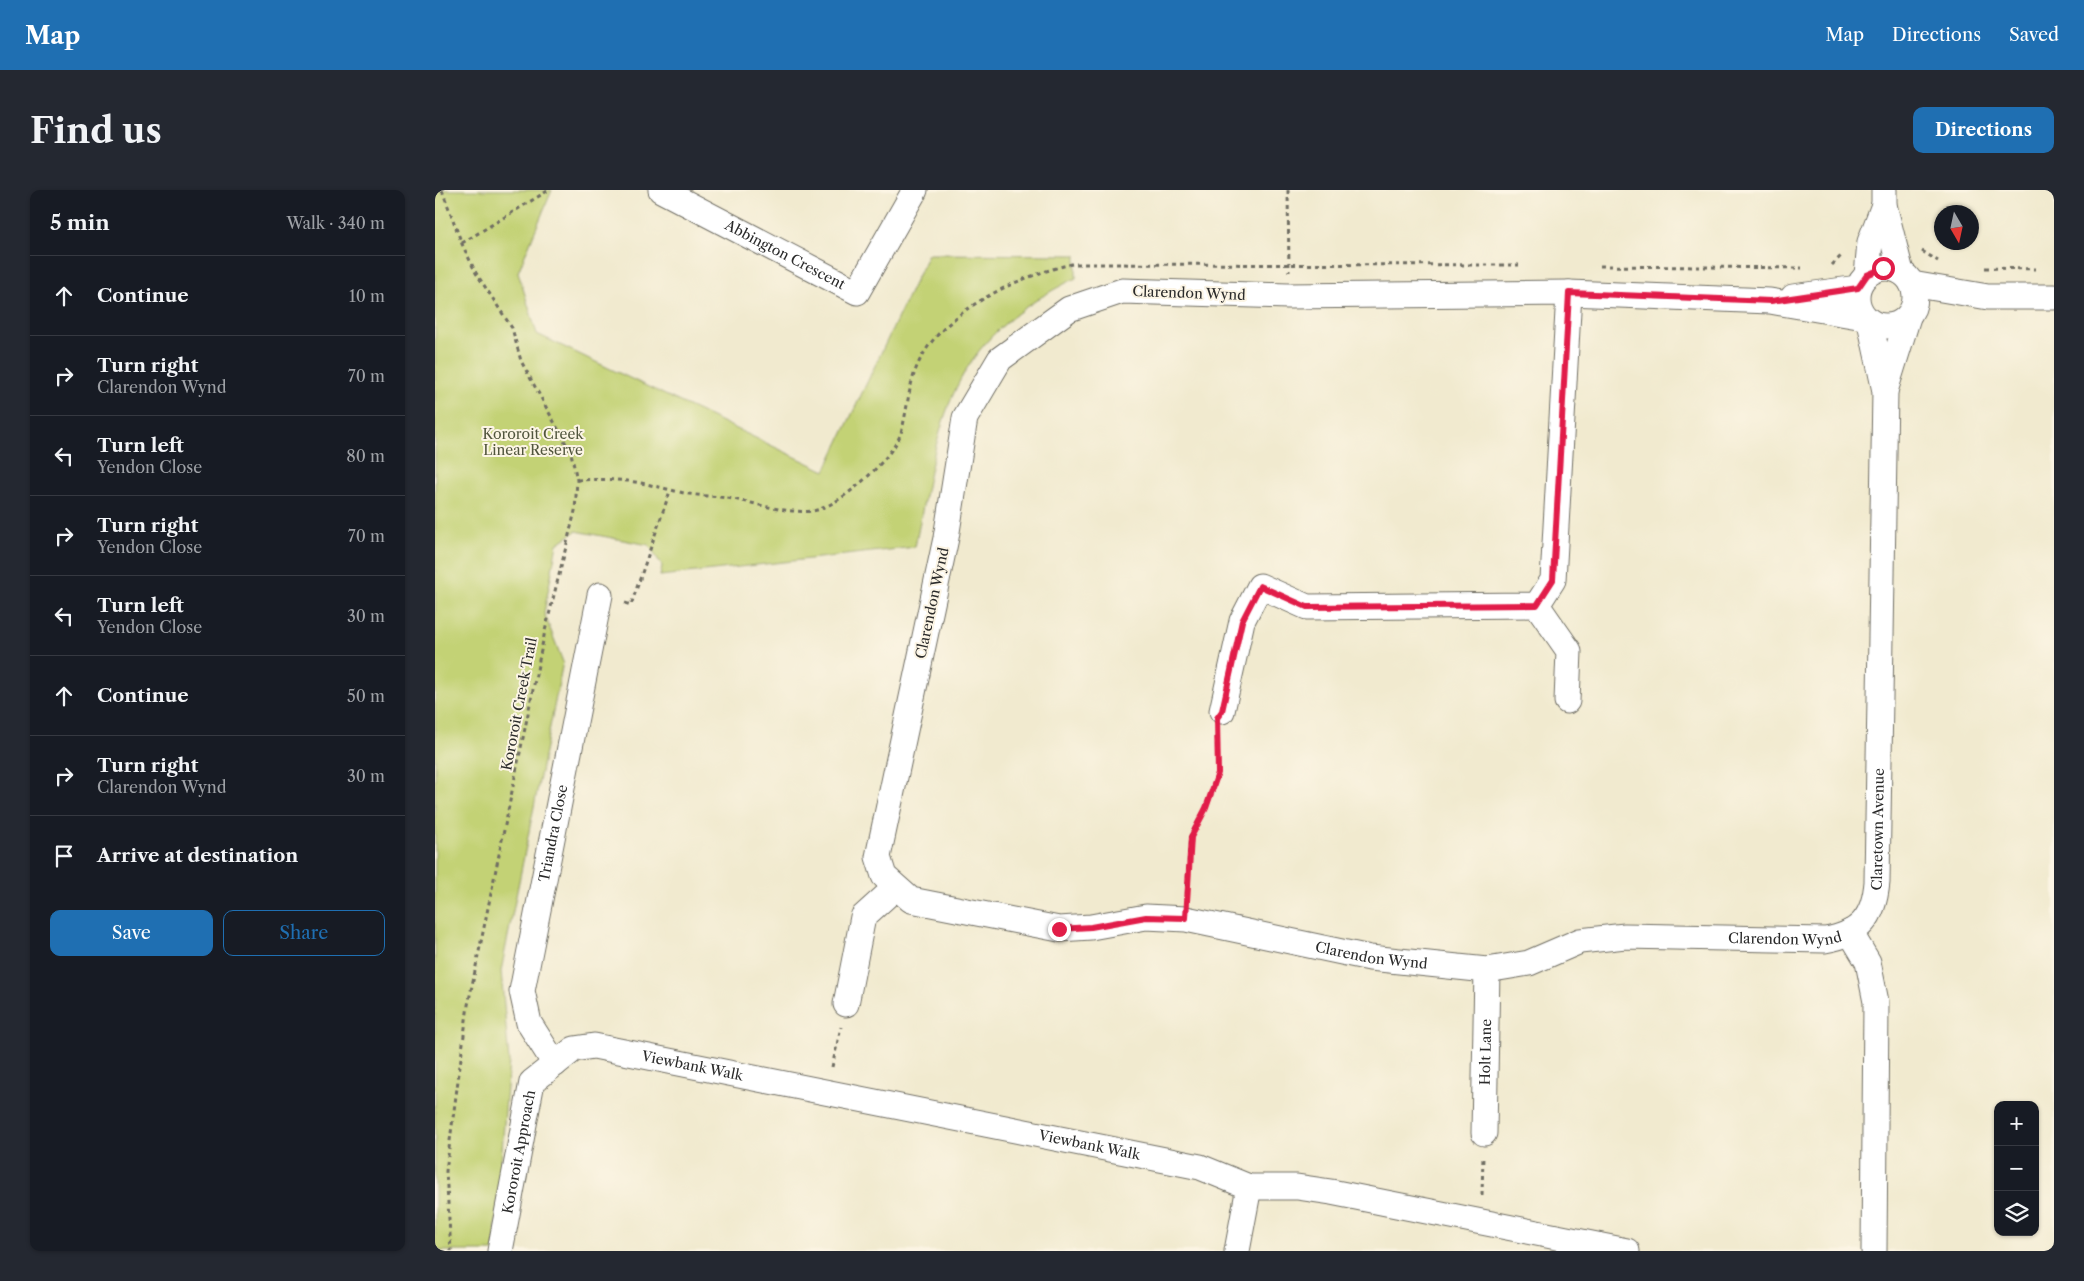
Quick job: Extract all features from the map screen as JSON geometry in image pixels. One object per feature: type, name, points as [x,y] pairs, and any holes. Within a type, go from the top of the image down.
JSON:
[{"type":"street","name":"Abbington Crescent","points":[[661,190],[857,292],[915,190]]},
{"type":"street","points":[[1884,197],[1906,278],[1915,292],[1911,313]]},
{"type":"street","points":[[1884,197],[1870,242],[1857,303],[1867,319],[1886,327],[1902,322],[1911,313],[1988,296]]},
{"type":"street","points":[[1862,282],[1883,268],[1906,278],[1988,296],[2054,298]]},
{"type":"street","name":"Clarendon Wynd","points":[[1771,301],[1862,282]]},
{"type":"street","name":"Clarendon Wynd","points":[[1850,932],[1838,938],[1825,940],[1625,936],[1579,940],[1529,963],[1487,970],[1370,958],[1186,918],[1146,917],[1091,927],[1059,929],[911,900],[895,888],[884,876],[878,857],[946,538],[965,418],[1000,359],[1069,308],[1122,291],[1288,296],[1569,293],[1771,301],[1867,319]]},
{"type":"street","points":[[1537,605],[1553,580],[1569,293]]},
{"type":"street","name":"Claretown Avenue","points":[[1885,391],[1911,313]]},
{"type":"street","name":"Claretown Avenue","points":[[1850,932],[1863,924],[1871,914],[1875,901],[1877,882],[1885,391],[1867,319]]},
{"type":"street","points":[[1222,711],[1242,621],[1260,586],[1307,607],[1537,605]]},
{"type":"street","name":"Triandra Close","points":[[555,1064],[529,1023],[521,991],[600,595]]},
{"type":"street","points":[[1537,605],[1569,651],[1567,701]]},
{"type":"street","points":[[846,1004],[863,917],[895,888]]},
{"type":"street","points":[[1850,932],[1868,962],[1875,986],[1874,1251]]},
{"type":"street","name":"Holt Lane","points":[[1483,1133],[1487,970]]},
{"type":"street","name":"Viewbank Walk","points":[[555,1064],[574,1049],[594,1046],[1201,1167],[1249,1187],[1297,1187],[1331,1192],[1627,1251]]},
{"type":"street","name":"Kororoit Approach","points":[[500,1251],[532,1082],[555,1064]]},
{"type":"street","points":[[1237,1251],[1249,1187]]},
{"type":"path","name":"Kororoit Creek Trail","points":[[442,190],[462,244],[476,273],[512,328],[521,361],[567,446],[577,480],[575,511],[545,631],[468,1005],[446,1171],[451,1251]]},
{"type":"path","points":[[462,244],[549,190]]},
{"type":"path","points":[[1288,190],[1288,296]]},
{"type":"path","points":[[600,595],[631,605],[670,491]]},
{"type":"path","points":[[1186,918],[1191,837],[1206,808],[1218,773],[1217,718],[1222,711]]},
{"type":"path","points":[[827,1092],[846,1004]]},
{"type":"path","points":[[1481,1222],[1483,1133]]},
{"type":"green space","name":"Kororoit Creek Linear Reserve","points":[[435,190],[552,190],[518,272],[537,334],[825,471],[928,254],[1076,255],[1076,278],[1033,303],[999,329],[974,357],[956,388],[943,422],[933,460],[915,547],[660,576],[662,566],[649,545],[576,531],[557,544],[544,613],[563,662],[501,971],[509,1061],[494,1251],[435,1251]]},
{"type":"route","points":[[1059,929],[1091,927],[1146,917],[1186,918],[1191,837],[1206,808],[1218,773],[1217,718],[1222,711],[1242,621],[1260,586],[1307,607],[1537,605],[1553,580],[1569,293],[1771,301],[1858,288],[1861,281],[1867,275],[1883,268]]}]
